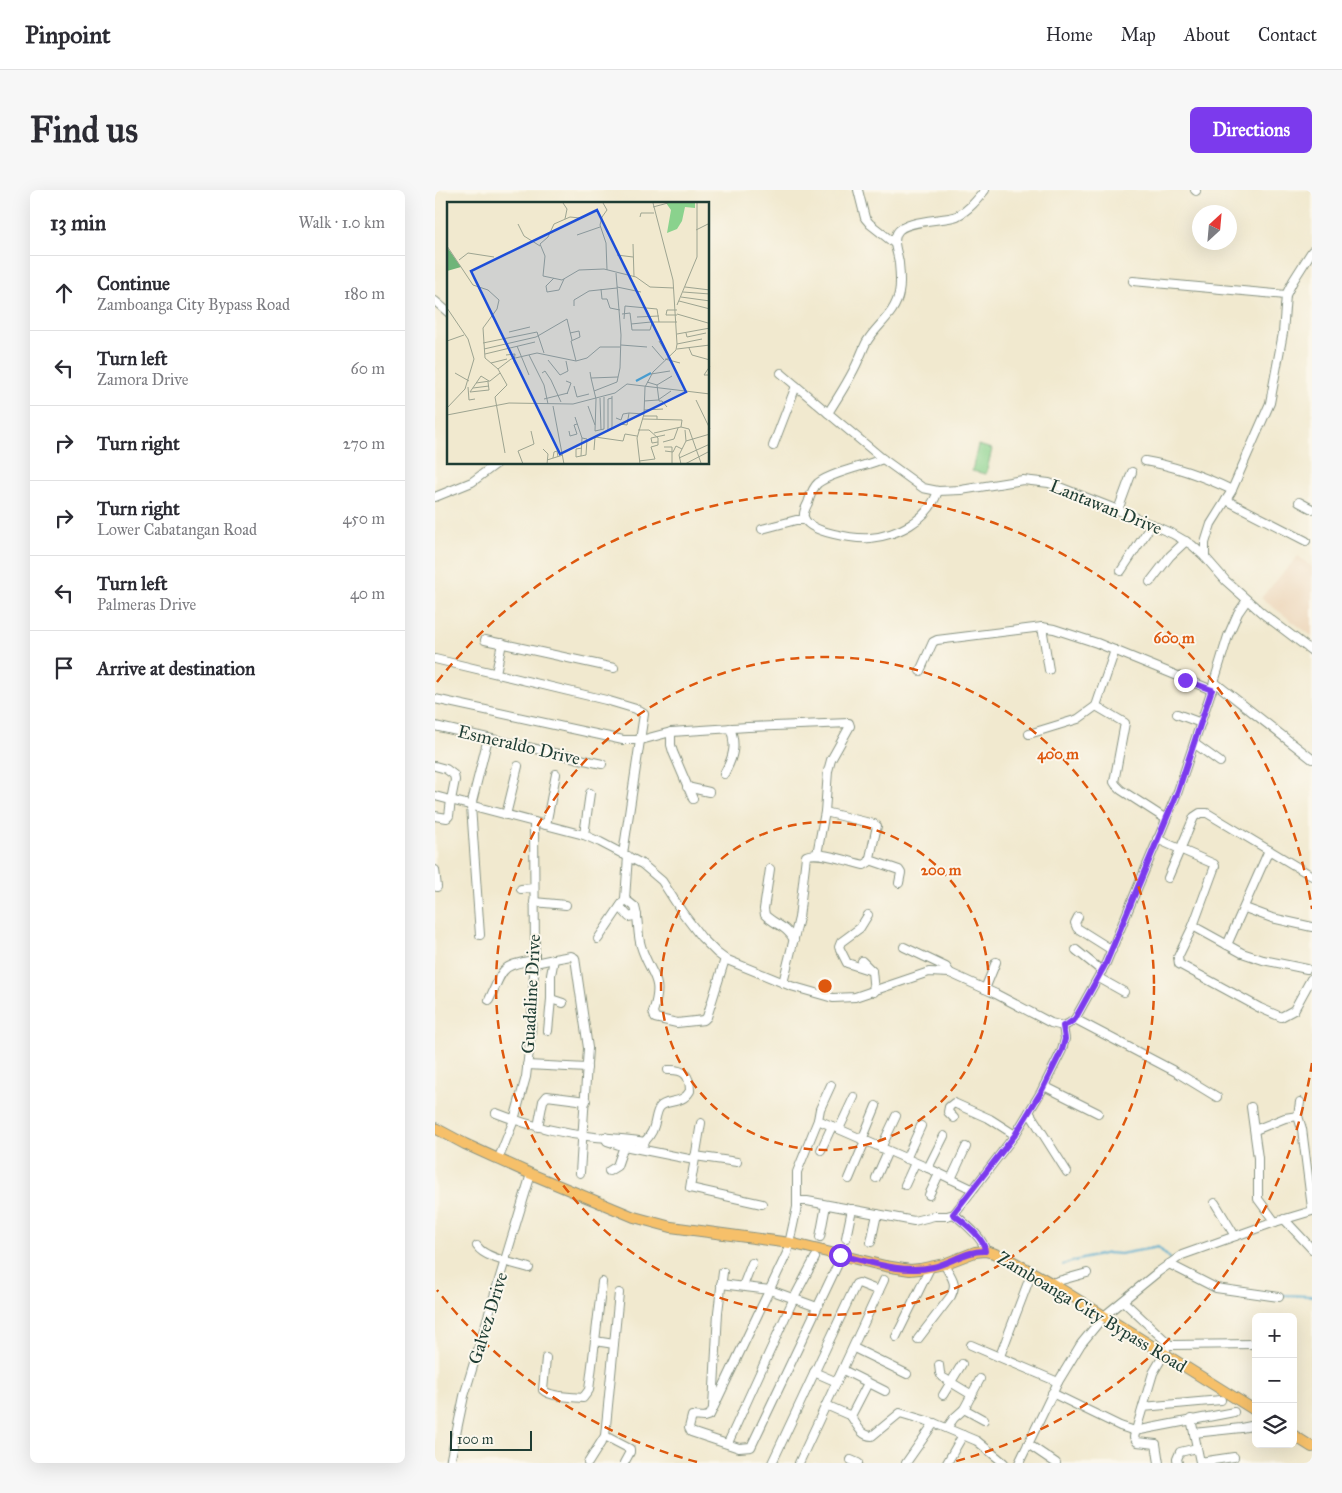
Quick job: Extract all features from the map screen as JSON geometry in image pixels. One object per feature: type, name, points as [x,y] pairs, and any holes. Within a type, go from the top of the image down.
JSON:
[{"type":"main road","name":"Zamboanga City Bypass Road","points":[[435,1128],[498,1160],[531,1174],[645,1221],[671,1227],[790,1243],[910,1270],[930,1268],[975,1252],[985,1251],[1002,1256],[1051,1283],[1104,1316],[1167,1349],[1252,1408]]},
{"type":"main road","points":[[1297,1438],[1312,1447]]},
{"type":"street","points":[[858,190],[865,218],[894,243]]},
{"type":"street","points":[[828,413],[874,331],[895,307],[900,279],[899,262],[894,243],[897,233],[901,228],[955,217],[968,209],[985,190]]},
{"type":"street","points":[[1205,556],[1206,536],[1211,524],[1231,490],[1270,403],[1283,333],[1286,295],[1312,251]]},
{"type":"street","points":[[1133,281],[1286,295]]},
{"type":"street","points":[[435,301],[447,311]]},
{"type":"street","name":"Lantawan Drive","points":[[781,373],[883,459],[918,485],[938,491],[961,490],[1023,480],[1049,483],[1119,510],[1185,541],[1205,556],[1226,581],[1247,600],[1277,626],[1312,652]]},
{"type":"street","points":[[773,446],[796,386]]},
{"type":"street","points":[[883,459],[830,476],[817,483],[803,514],[805,520],[817,529],[829,533],[869,538],[884,535],[909,526],[927,512],[935,501],[938,491]]},
{"type":"street","points":[[1145,461],[1211,480],[1231,490]]},
{"type":"street","points":[[435,498],[471,482],[495,465]]},
{"type":"street","points":[[1119,510],[1132,472]]},
{"type":"street","points":[[1226,500],[1306,541]]},
{"type":"street","points":[[1299,502],[1312,509]]},
{"type":"street","points":[[761,529],[796,520],[805,520]]},
{"type":"street","points":[[1121,571],[1151,524]]},
{"type":"street","points":[[1150,582],[1170,556],[1185,541]]},
{"type":"street","points":[[435,796],[583,835],[642,864],[662,880],[682,912],[701,937],[717,953],[725,959],[783,983],[833,998],[855,997],[874,992],[916,974],[929,972],[950,973],[1051,1023],[1063,1026],[1075,1019],[1112,950],[1178,791],[1234,622],[1247,600]]},
{"type":"street","points":[[920,672],[933,642],[937,640],[1042,627],[1054,628],[1115,650],[1157,668],[1213,686],[1312,759]]},
{"type":"street","points":[[1042,627],[1049,670]]},
{"type":"street","points":[[485,640],[614,668]]},
{"type":"street","points":[[497,673],[502,643]]},
{"type":"street","points":[[1029,734],[1077,720],[1096,706],[1115,650]]},
{"type":"street","points":[[435,659],[606,700],[640,711],[645,716],[625,855],[625,899],[598,939]]},
{"type":"street","points":[[435,699],[623,740],[641,740],[671,732],[849,723],[849,731],[837,748],[828,771],[825,812],[817,854]]},
{"type":"street","points":[[1096,706],[1125,723],[1114,782],[1116,786],[1166,819]]},
{"type":"street","points":[[1177,714],[1201,723]]},
{"type":"street","name":"Esmeraldo Drive","points":[[435,726],[602,764]]},
{"type":"street","points":[[724,774],[734,749],[734,737],[730,728]]},
{"type":"street","points":[[671,732],[673,752],[693,799]]},
{"type":"street","points":[[480,935],[471,806],[488,738]]},
{"type":"street","points":[[1195,744],[1220,762]]},
{"type":"street","points":[[435,766],[447,769],[454,776],[455,780],[449,816],[447,818],[435,816]]},
{"type":"street","points":[[506,815],[518,766]]},
{"type":"street","points":[[546,825],[556,774]]},
{"type":"street","points":[[687,787],[709,792]]},
{"type":"street","points":[[583,835],[590,793]]},
{"type":"street","points":[[783,983],[799,918],[805,859],[809,854],[817,854],[864,865],[869,860],[877,826],[825,812]]},
{"type":"street","points":[[1168,878],[1194,817],[1207,813],[1312,876]]},
{"type":"street","name":"Guadaline Drive","points":[[498,1160],[514,1120],[526,1078],[535,961],[534,822]]},
{"type":"street","points":[[1157,840],[1181,849],[1215,866],[1193,926],[1178,958],[1179,964],[1274,1015],[1281,1016],[1294,1010],[1311,979],[1307,973],[1309,966],[1263,960],[1227,945],[1193,926]]},
{"type":"street","points":[[1227,945],[1245,908],[1269,850]]},
{"type":"street","points":[[869,860],[899,870],[901,873],[899,884]]},
{"type":"street","points":[[770,869],[764,909],[765,915],[770,920],[786,928],[794,940]]},
{"type":"street","points":[[435,870],[437,887]]},
{"type":"street","points":[[521,889],[534,888]]},
{"type":"street","points":[[625,899],[635,907],[641,946],[656,976],[658,998],[653,1012],[655,1018],[677,1022],[704,1020],[707,1017],[725,959]]},
{"type":"street","points":[[534,902],[566,904]]},
{"type":"street","points":[[620,907],[629,917],[637,915]]},
{"type":"street","points":[[1245,908],[1271,918],[1312,927]]},
{"type":"street","points":[[868,915],[863,924],[841,942],[839,947],[847,963],[872,971]]},
{"type":"street","points":[[1078,917],[1075,922],[1077,928],[1112,950]]},
{"type":"street","points":[[904,948],[946,967],[950,973]]},
{"type":"street","points":[[1076,950],[1100,974],[1124,992]]},
{"type":"street","points":[[489,1000],[503,970],[507,966],[571,956],[576,959],[588,1048],[580,1173]]},
{"type":"street","points":[[548,1031],[551,975],[554,959]]},
{"type":"street","points":[[862,962],[872,971],[874,992]]},
{"type":"street","points":[[985,989],[997,962]]},
{"type":"street","points":[[551,999],[563,1003]]},
{"type":"street","points":[[1075,1019],[1217,1097]]},
{"type":"street","points":[[797,1202],[807,1201],[914,1221],[953,1214],[1015,1135],[1029,1112],[1065,1043],[1063,1026]]},
{"type":"street","points":[[527,1065],[587,1068]]},
{"type":"street","points":[[638,1148],[645,1142],[653,1129],[660,1106],[683,1098],[690,1090],[689,1081],[683,1072],[679,1069],[668,1070]]},
{"type":"street","points":[[831,1085],[820,1109],[818,1120],[797,1172],[797,1202],[787,1253],[713,1409],[708,1417],[692,1416],[690,1430],[739,1448],[751,1447],[837,1266]]},
{"type":"street","points":[[1044,1086],[1098,1113]]},
{"type":"street","points":[[538,1126],[545,1098],[551,1096],[586,1102]]},
{"type":"street","points":[[821,1150],[853,1096]]},
{"type":"street","points":[[1019,1463],[1058,1382],[1081,1344],[1104,1316],[1182,1255],[1312,1210],[1302,1129],[1298,1116],[1299,1102]]},
{"type":"street","points":[[954,1118],[948,1112],[949,1107],[954,1103],[990,1119],[1015,1135]]},
{"type":"street","points":[[849,1179],[875,1106]]},
{"type":"street","points":[[1251,1107],[1258,1158],[1258,1199],[1275,1222]]},
{"type":"street","points":[[1029,1112],[1067,1172]]},
{"type":"street","points":[[496,1113],[514,1120],[582,1135],[605,1136],[645,1142]]},
{"type":"street","points":[[876,1178],[897,1116]]},
{"type":"street","points":[[1255,1130],[1285,1118],[1298,1116]]},
{"type":"street","points":[[818,1120],[971,1189]]},
{"type":"street","points":[[701,1123],[690,1188],[762,1204]]},
{"type":"street","points":[[906,1159],[921,1126]]},
{"type":"street","points":[[605,1136],[609,1142],[624,1146],[694,1158],[737,1162]]},
{"type":"street","points":[[928,1168],[944,1136]]},
{"type":"street","points":[[609,1171],[617,1166],[624,1146]]},
{"type":"street","points":[[951,1179],[966,1147]]},
{"type":"street","points":[[905,1185],[915,1163]]},
{"type":"street","name":"Galvez Drive","points":[[450,1463],[464,1396],[531,1174]]},
{"type":"street","points":[[929,1195],[939,1174]]},
{"type":"street","points":[[1215,1203],[1235,1236]]},
{"type":"street","points":[[820,1237],[826,1205]]},
{"type":"street","points":[[846,1238],[852,1209]]},
{"type":"street","points":[[871,1242],[877,1214]]},
{"type":"street","points":[[953,1214],[981,1240],[985,1246],[985,1251]]},
{"type":"street","points":[[1284,1219],[1312,1249]]},
{"type":"street","points":[[477,1246],[483,1252],[529,1268]]},
{"type":"street","points":[[728,1443],[794,1298],[815,1258]]},
{"type":"street","points":[[743,1286],[752,1263]]},
{"type":"street","points":[[918,1339],[954,1290],[955,1283],[944,1264]]},
{"type":"street","points":[[1169,1264],[1216,1288],[1279,1297]]},
{"type":"street","points":[[896,1337],[930,1268]]},
{"type":"street","points":[[713,1409],[723,1272]]},
{"type":"street","points":[[1000,1356],[1032,1272]]},
{"type":"street","points":[[1051,1283],[1087,1273]]},
{"type":"street","points":[[799,1463],[884,1280]]},
{"type":"street","points":[[546,1358],[543,1386],[546,1393],[583,1398],[589,1390],[602,1282]]},
{"type":"street","points":[[772,1463],[856,1284],[859,1283],[879,1290]]},
{"type":"street","points":[[721,1284],[770,1290],[817,1308]]},
{"type":"street","points":[[588,1463],[605,1436],[619,1293]]},
{"type":"street","points":[[1123,1301],[1167,1349]]},
{"type":"street","points":[[595,1341],[614,1344]]},
{"type":"street","points":[[1167,1349],[1252,1344]]},
{"type":"street","points":[[971,1345],[1058,1382]]},
{"type":"street","points":[[854,1348],[907,1374]]},
{"type":"street","points":[[1159,1463],[1156,1444],[1137,1442],[1134,1437],[1153,1373],[1167,1349]]},
{"type":"street","points":[[943,1395],[962,1364]]},
{"type":"street","points":[[939,1365],[941,1375],[972,1395]]},
{"type":"street","points":[[843,1370],[885,1391]]},
{"type":"street","points":[[815,1372],[837,1382]]},
{"type":"street","points":[[947,1428],[964,1409],[980,1378]]},
{"type":"street","points":[[851,1416],[868,1383]]},
{"type":"street","points":[[1053,1392],[1120,1426],[1135,1431],[1234,1412]]},
{"type":"street","points":[[1143,1407],[1221,1400]]},
{"type":"street","points":[[826,1405],[851,1416],[862,1433],[869,1436],[873,1436],[900,1413],[934,1423],[983,1445],[1004,1463]]},
{"type":"street","points":[[964,1409],[984,1420]]},
{"type":"street","points":[[1191,1419],[1199,1461],[1202,1463],[1234,1457]]},
{"type":"street","points":[[907,1463],[934,1423]]},
{"type":"street","points":[[1194,1433],[1252,1427]]},
{"type":"street","points":[[947,1463],[963,1435]]},
{"type":"street","points":[[605,1436],[630,1449],[624,1463]]},
{"type":"street","points":[[1028,1444],[1056,1463]]},
{"type":"street","points":[[1178,1463],[1177,1460],[1180,1452],[1197,1448]]},
{"type":"shaded area","points":[[1298,556],[1312,567],[1312,636],[1261,598]]},
{"type":"green space","points":[[978,445],[992,449],[986,474],[972,471]]},
{"type":"waterway","points":[[1063,1265],[1108,1253],[1120,1254],[1158,1247],[1171,1260]]},
{"type":"waterway","points":[[1282,1295],[1312,1296]]},
{"type":"route","points":[[840,1255],[910,1270],[930,1268],[975,1252],[985,1251],[985,1246],[981,1240],[953,1214],[1015,1135],[1041,1092],[1062,1050],[1065,1043],[1063,1026],[1075,1019],[1106,963],[1178,791],[1212,690],[1185,680]]}]
